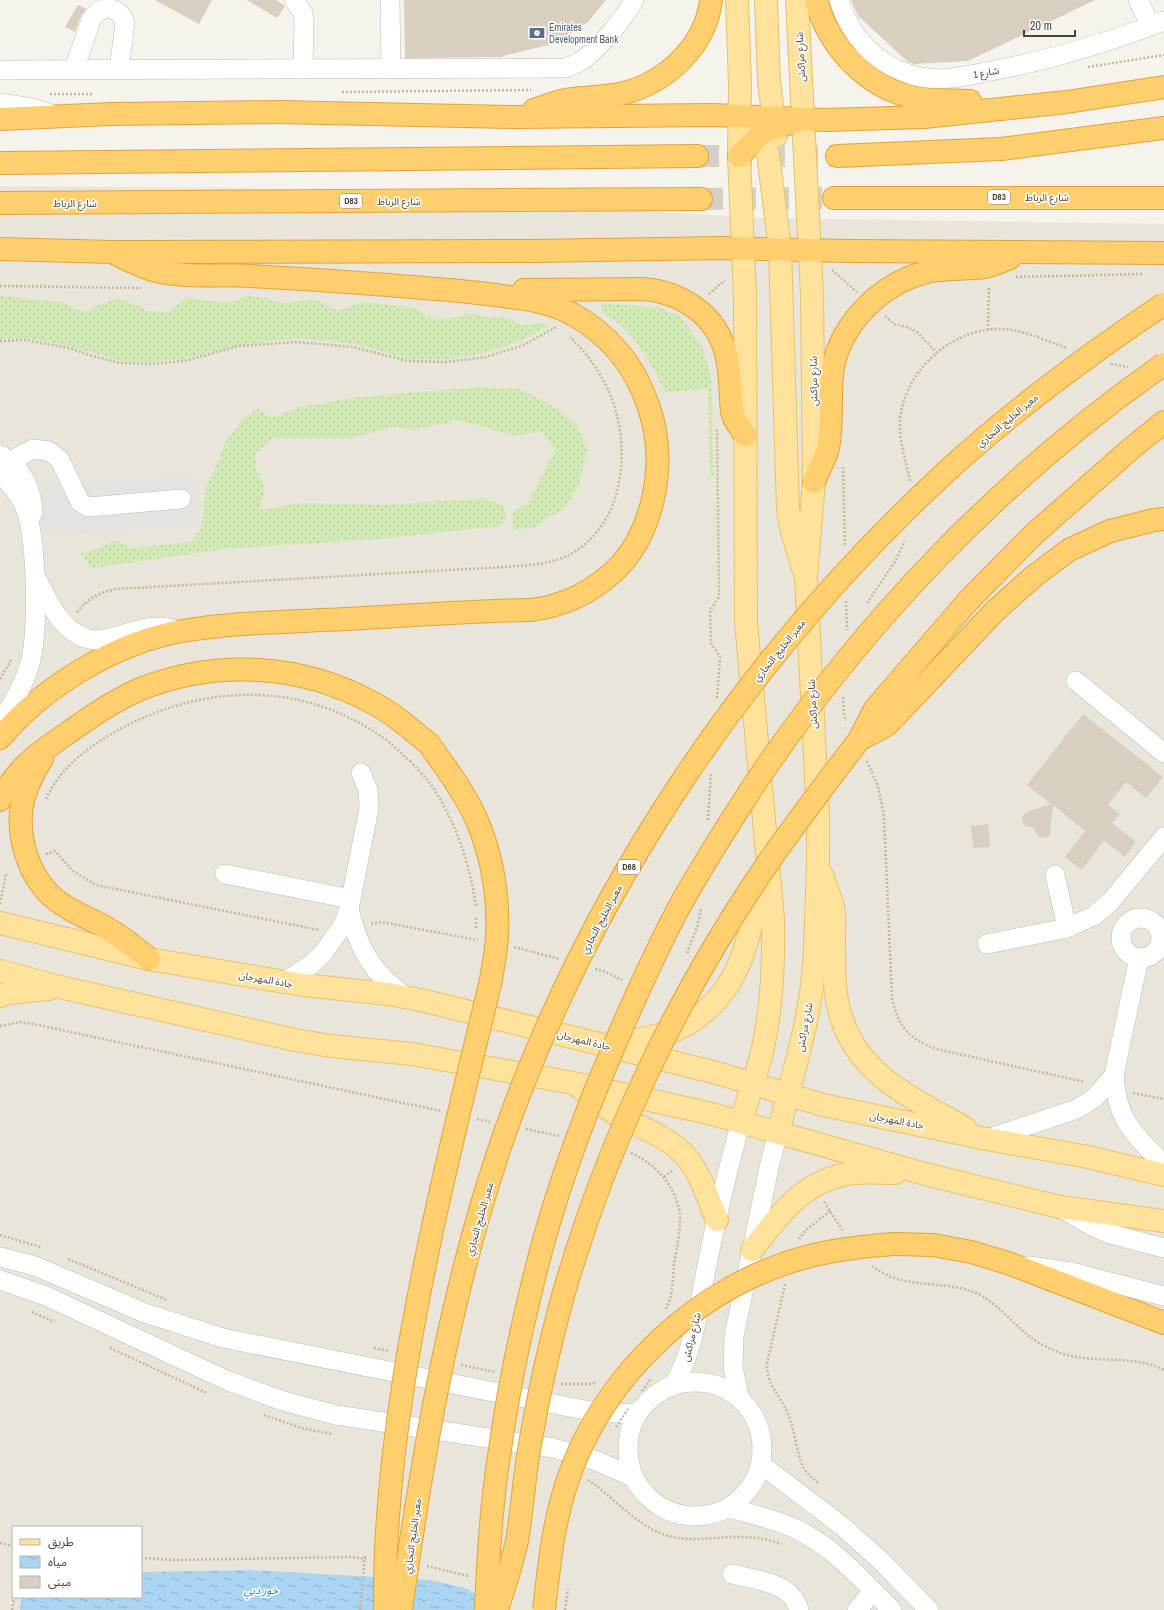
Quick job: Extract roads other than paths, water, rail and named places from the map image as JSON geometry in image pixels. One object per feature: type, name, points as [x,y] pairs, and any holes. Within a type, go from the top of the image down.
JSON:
[{"type":"highway","points":[[515,117],[564,100],[624,93],[640,88],[656,80],[678,63],[692,47],[700,33],[711,0]]},
{"type":"highway","points":[[816,0],[831,36],[841,51],[868,76],[882,85],[899,92],[916,98],[933,100],[1067,102]]},
{"type":"highway","points":[[739,156],[768,127],[803,119],[826,120],[924,117],[1067,102],[1164,87]]},
{"type":"highway","points":[[0,119],[58,116],[278,112],[515,117],[713,114],[740,116]]},
{"type":"highway","points":[[837,156],[1000,149],[1164,128]]},
{"type":"highway","points":[[0,163],[697,156]]},
{"type":"highway","name":"شارع الرباط","points":[[834,198],[1164,198]]},
{"type":"highway","name":"شارع الرباط","points":[[0,203],[701,199]]},
{"type":"highway","points":[[0,249],[112,252],[524,251],[744,248],[809,250],[1164,253]]},
{"type":"highway","points":[[0,738],[31,707],[57,686],[86,668],[116,652],[148,640],[181,631],[224,625],[530,610],[556,605],[580,595],[603,581],[622,563],[638,541],[651,511],[656,479],[657,446],[652,414],[643,389],[630,366],[614,345],[594,328],[571,314],[547,304],[519,298],[473,292],[249,276],[179,275],[156,271],[133,263],[112,252]]},
{"type":"highway","points":[[814,482],[827,452],[829,442],[832,374],[836,358],[850,329],[870,303],[896,284],[911,277],[943,269],[989,266],[1023,252]]},
{"type":"highway","points":[[473,292],[644,289],[658,290],[684,300],[707,317],[722,341],[727,354],[732,412],[735,420],[745,435]]},
{"type":"highway","name":"معبر الخليج التجاري","points":[[401,1610],[428,1434],[448,1337],[477,1223],[502,1141],[539,1047],[582,954],[630,865],[684,779],[742,696],[806,617],[874,542],[947,471],[1024,405],[1105,344],[1164,304]]},
{"type":"highway","points":[[486,1610],[489,1540],[498,1457],[513,1370],[533,1279],[561,1183],[595,1090],[634,998],[679,908],[729,823],[784,740],[845,660],[910,585],[980,515],[1055,449],[1132,386],[1164,364]]},
{"type":"highway","points":[[863,750],[875,709],[936,636],[984,584],[1034,534],[1133,447],[1164,422]]},
{"type":"highway","points":[[497,1610],[517,1539],[529,1452],[539,1397],[563,1296],[587,1220],[615,1144],[651,1065],[724,930],[789,832],[863,750],[995,611],[1033,577],[1069,550],[1110,531],[1164,519]]},
{"type":"highway","points":[[0,800],[5,790],[19,771],[34,757],[111,704],[142,689],[175,678],[208,671],[243,668],[277,671],[310,677],[343,688],[380,707],[402,722],[429,744],[454,779],[475,815],[489,855],[496,896],[497,939],[491,980],[432,1231],[413,1325],[398,1421],[387,1512],[385,1610]]},
{"type":"highway","points":[[57,741],[41,760],[31,778],[23,798],[21,819],[22,833],[29,862],[40,882],[56,900],[76,913],[106,928],[131,944],[149,959]]},
{"type":"highway","points":[[544,1610],[556,1523],[567,1481],[584,1442],[606,1405],[631,1370],[661,1339],[694,1312],[730,1289],[769,1270],[810,1256],[852,1247],[894,1244],[933,1246],[971,1252],[1008,1263],[1164,1323]]},
{"type":"main road","name":"شارع مراكش","points":[[737,0],[740,116],[739,156],[744,248],[746,622],[774,919],[772,984],[762,1048],[741,1122]]},
{"type":"main road","points":[[766,0],[769,82],[766,148],[770,160],[780,249],[788,509],[792,532],[806,577]]},
{"type":"main road","name":"شارع مراكش","points":[[778,1133],[806,1022],[812,987],[815,952],[818,863],[818,816],[806,577],[814,482],[812,302],[797,0]]},
{"type":"main road","points":[[740,116],[768,127]]},
{"type":"main road","points":[[768,127],[784,207],[790,222],[809,250]]},
{"type":"main road","points":[[601,1045],[652,1037],[674,1031],[691,1022],[722,994],[733,977],[742,958],[767,851]]},
{"type":"main road","points":[[818,863],[833,906],[837,999],[840,1016],[854,1046],[864,1060],[886,1081],[985,1138]]},
{"type":"main road","name":"جادة المهرجان","points":[[0,923],[149,959],[318,987],[406,997],[717,1073],[823,1106],[1088,1157],[1164,1175]]},
{"type":"main road","points":[[0,971],[64,988],[295,1040],[331,1046],[412,1054],[573,1083],[708,1113],[925,1174],[1060,1207],[1164,1221]]},
{"type":"main road","points":[[0,996],[8,993],[64,988]]},
{"type":"main road","points":[[573,1083],[616,1114],[654,1132],[677,1148],[696,1170],[717,1220]]},
{"type":"main road","points":[[752,1250],[789,1204],[808,1189],[828,1179],[856,1173],[925,1174]]},
{"type":"street","points":[[294,0],[303,14],[303,69]]},
{"type":"street","points":[[390,0],[391,69]]},
{"type":"street","points":[[0,70],[566,68],[582,61],[594,50],[626,14],[634,0]]},
{"type":"street","name":"شارع 1","points":[[839,0],[844,16],[854,34],[868,50],[887,65],[910,74],[934,78],[958,77],[1014,67],[1070,54],[1157,24]]},
{"type":"street","points":[[1138,0],[1157,24]]},
{"type":"street","points":[[74,69],[92,18],[96,13],[108,8],[119,12],[125,23],[119,70]]},
{"type":"street","points":[[0,102],[33,108],[58,116]]},
{"type":"street","points":[[4,463],[33,448],[50,451],[60,460],[80,502],[88,507],[181,499]]},
{"type":"street","points":[[4,463],[21,471],[28,484],[32,498],[33,513],[31,532]]},
{"type":"street","points":[[0,722],[18,696],[25,680],[31,662],[35,632],[34,574],[31,532],[21,500],[10,484],[4,463]]},
{"type":"street","points":[[34,574],[56,615],[75,634],[86,639],[99,640],[153,627],[167,627],[181,631]]},
{"type":"street","points":[[1076,681],[1164,753]]},
{"type":"street","points":[[285,982],[312,964],[324,952],[343,925],[350,904],[369,808],[368,790],[361,774]]},
{"type":"street","points":[[986,944],[1067,928],[1095,914],[1111,901],[1164,837]]},
{"type":"street","points":[[225,874],[350,904]]},
{"type":"street","points":[[1055,875],[1067,928]]},
{"type":"street","points":[[1111,901],[1129,922]]},
{"type":"street","points":[[350,904],[353,927],[365,954],[383,978],[406,997]]},
{"type":"street","points":[[1141,918],[1154,922],[1161,933],[1160,945],[1152,955],[1139,958],[1127,952],[1121,940],[1122,933],[1129,922],[1141,918]]},
{"type":"street","points":[[1139,958],[1111,1083],[1120,1110],[1131,1130],[1164,1165]]},
{"type":"street","points":[[985,1138],[1078,1109],[1093,1099],[1111,1083]]},
{"type":"street","name":"شارع مراكش","points":[[673,1386],[684,1367],[691,1346],[717,1220],[741,1122]]},
{"type":"street","name":"شارع مراكش","points":[[740,1399],[733,1368],[733,1344],[770,1163],[778,1133]]},
{"type":"street","points":[[1060,1207],[1107,1233],[1164,1248]]},
{"type":"street","points":[[0,1257],[35,1266],[145,1313],[223,1338],[596,1412],[634,1406],[673,1386],[702,1384],[715,1386],[740,1399],[750,1410],[760,1429],[764,1450],[762,1465],[751,1489],[730,1508],[712,1514],[693,1516],[669,1510],[648,1497],[633,1477],[626,1452],[627,1439],[634,1406]]},
{"type":"street","points":[[1008,1263],[1071,1272],[1164,1296]]},
{"type":"street","points":[[0,1280],[46,1296],[226,1380],[280,1400],[336,1415],[554,1448],[597,1461],[633,1477]]},
{"type":"street","points":[[762,1465],[823,1510],[857,1538],[929,1610]]},
{"type":"street","points":[[730,1508],[778,1522],[810,1537],[840,1558],[892,1610]]},
{"type":"street","points":[[732,1574],[784,1589],[795,1600],[799,1610]]},
{"type":"street","points":[[857,1610],[873,1591]]},
{"type":"water","name":"خور دبي","points":[[251,1570],[431,1580],[468,1589],[501,1610],[20,1610],[21,1598],[142,1598],[142,1572]]},
{"type":"tunnel","points":[[697,156],[837,156]]},
{"type":"tunnel","points":[[701,199],[834,198]]},
{"type":"place","name":"Emirates Development Bank","points":[[537,33]]}]
